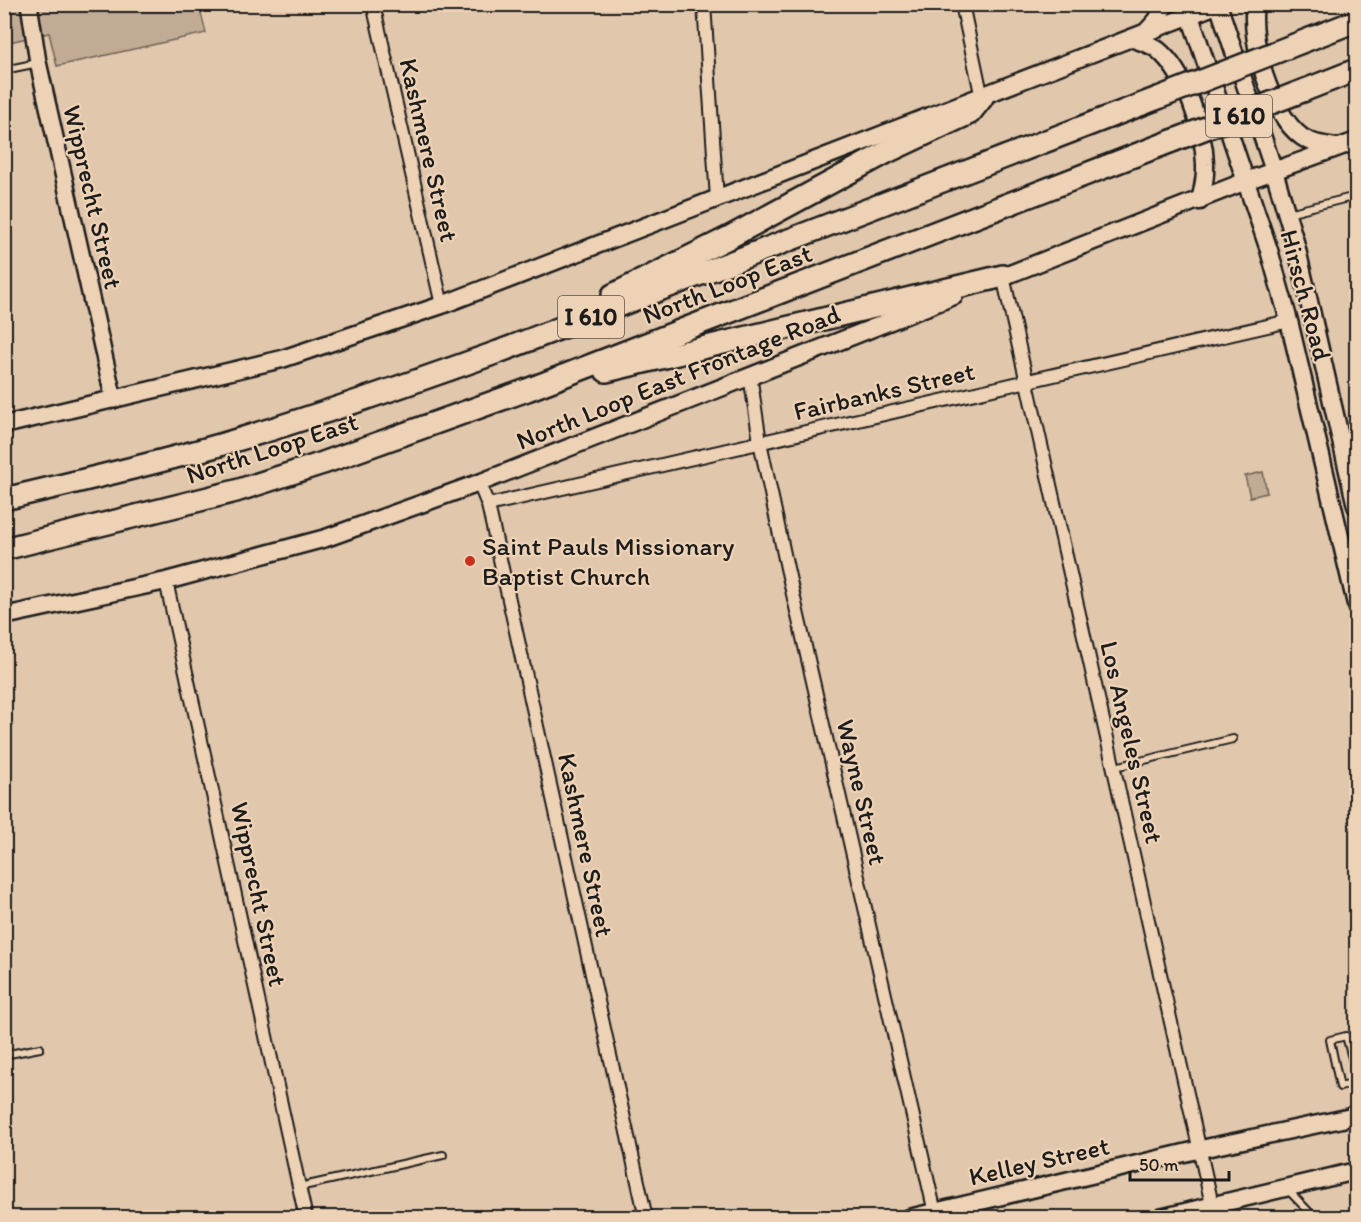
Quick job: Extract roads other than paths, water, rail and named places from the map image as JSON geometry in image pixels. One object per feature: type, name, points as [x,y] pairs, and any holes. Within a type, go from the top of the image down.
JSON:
[{"type":"highway","name":"North Loop East","points":[[4,499],[114,473],[229,442],[382,394],[498,352],[1356,21]]},
{"type":"highway","name":"North Loop East","points":[[4,549],[176,507],[280,478],[527,390],[1356,70]]},
{"type":"highway","points":[[498,352],[728,238],[923,134],[970,113],[982,98]]},
{"type":"highway","points":[[527,390],[1003,276]]},
{"type":"main road","points":[[1139,36],[1157,20],[1165,4]]},
{"type":"main road","points":[[1255,4],[1254,25],[1261,62],[1271,93],[1286,121],[1301,136],[1316,144],[1340,147]]},
{"type":"main road","points":[[4,424],[282,359],[442,305],[1139,36],[1188,10],[1218,5]]},
{"type":"main road","name":"Hirsch Road","points":[[1218,5],[1287,213],[1356,506]]},
{"type":"main road","name":"Hirsch Road","points":[[1188,10],[1269,250],[1289,321],[1356,604]]},
{"type":"main road","points":[[1139,36],[1173,64],[1185,90],[1204,147],[1204,184],[1200,201]]},
{"type":"main road","name":"North Loop East Frontage Road","points":[[4,616],[166,581],[326,538],[479,483],[1246,181],[1356,141]]},
{"type":"main road","points":[[1289,321],[1309,340],[1325,409],[1341,440]]},
{"type":"main road","name":"Kelley Street","points":[[909,1218],[935,1215],[1200,1149],[1356,1116]]},
{"type":"main road","points":[[1160,1218],[1213,1211],[1286,1188],[1356,1171]]},
{"type":"street","name":"Wipprecht Street","points":[[29,4],[38,62],[114,400]]},
{"type":"street","name":"Kashmere Street","points":[[373,4],[442,305]]},
{"type":"street","points":[[704,4],[717,199]]},
{"type":"street","points":[[962,4],[982,98]]},
{"type":"street","name":"Los Angeles Street","points":[[1003,276],[1213,1211]]},
{"type":"street","name":"Fairbanks Street","points":[[488,504],[1289,321]]},
{"type":"street","name":"Wayne Street","points":[[750,375],[760,442],[790,579],[935,1215]]},
{"type":"street","name":"Kashmere Street","points":[[479,483],[488,504],[645,1218]]},
{"type":"street","name":"Wipprecht Street","points":[[166,581],[306,1218]]},
{"type":"lane","points":[[4,70],[38,62]]},
{"type":"lane","points":[[1287,213],[1356,196]]},
{"type":"lane","points":[[1115,767],[1233,739]]},
{"type":"lane","points":[[1356,1073],[1346,1036],[1330,1040],[1340,1087],[1356,1083]]},
{"type":"lane","points":[[4,1055],[40,1048]]},
{"type":"lane","points":[[299,1187],[443,1155]]},
{"type":"lane","points":[[1286,1188],[1315,1218]]},
{"type":"place","name":"Saint Pauls Missionary Baptist Church","points":[[470,561]]}]
